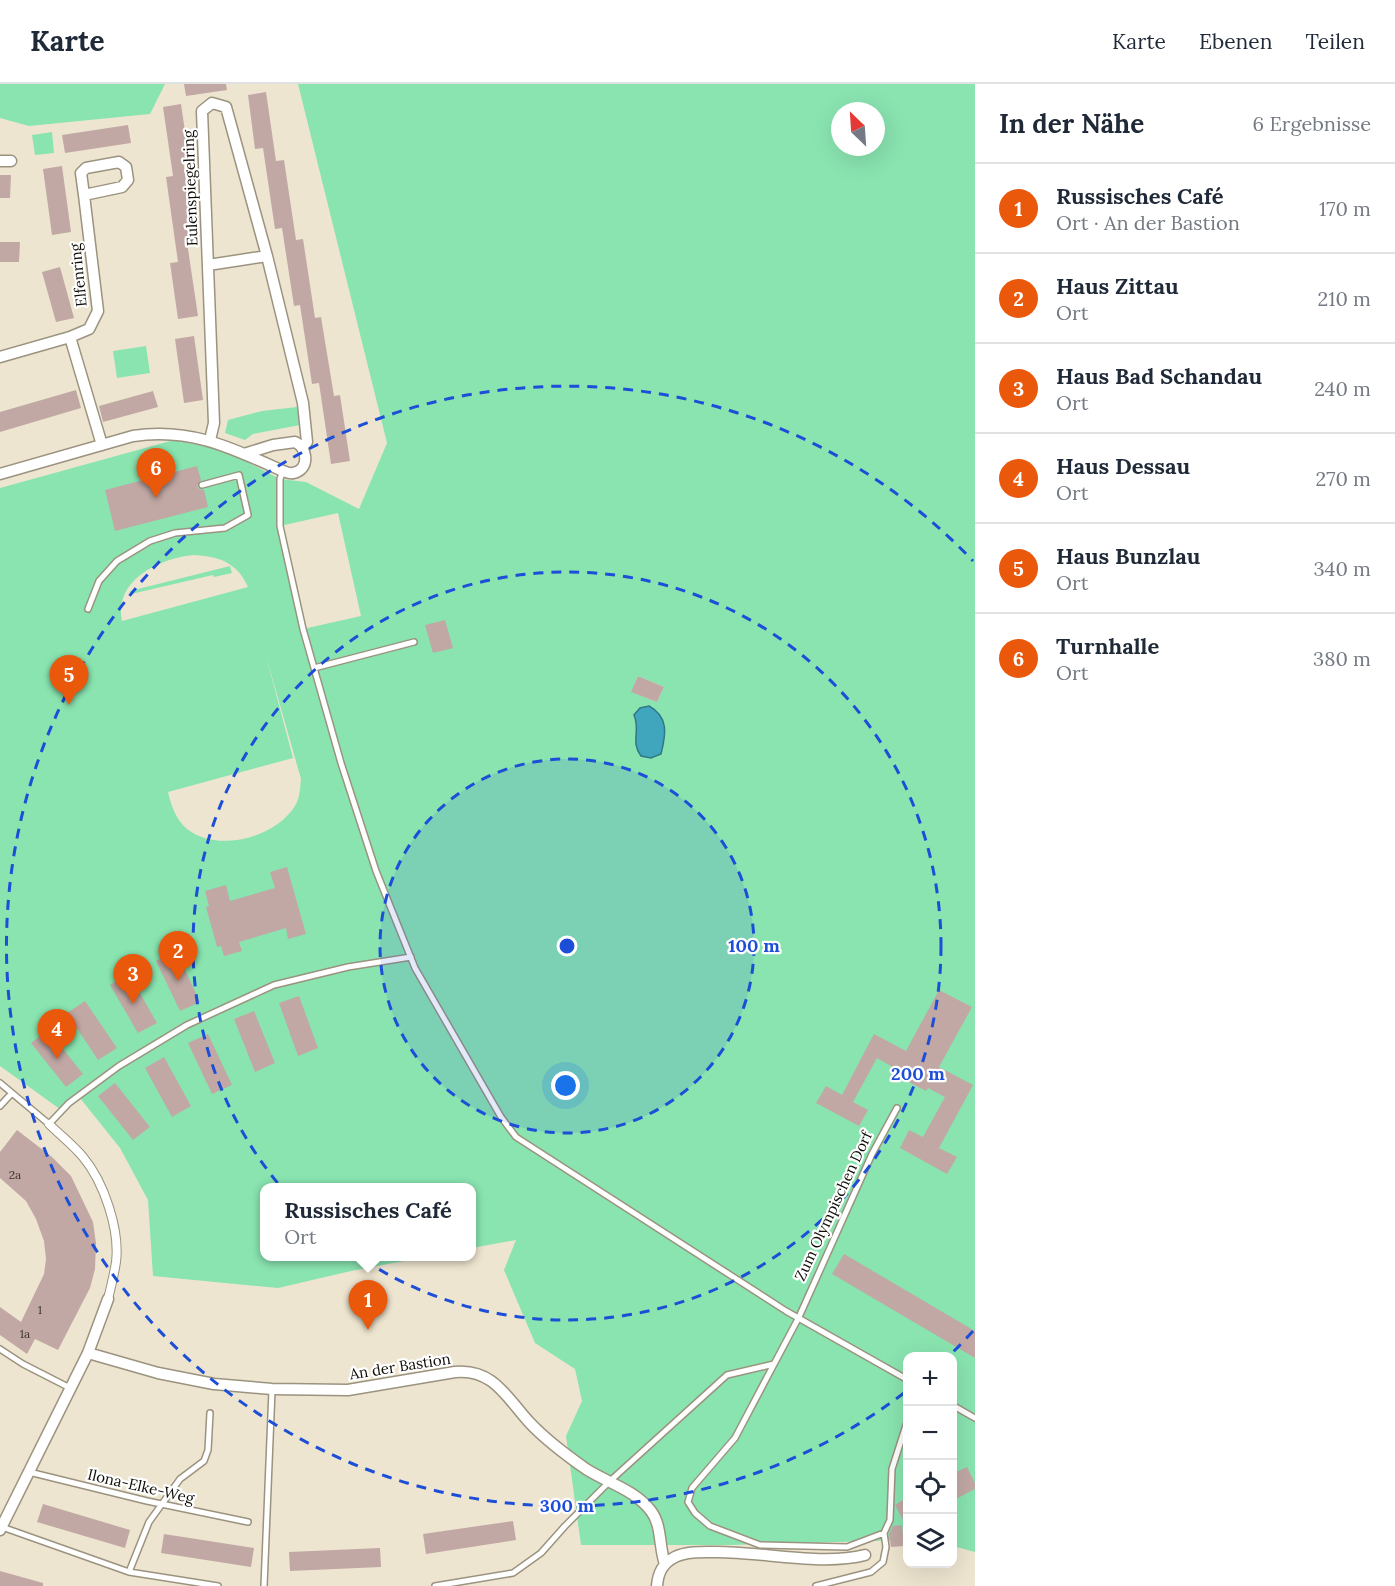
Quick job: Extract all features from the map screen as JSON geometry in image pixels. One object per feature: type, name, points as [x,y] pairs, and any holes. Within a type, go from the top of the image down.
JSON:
[{"type":"street","name":"Eulenspiegelring","points":[[210,440],[214,423],[202,111],[212,103],[226,107],[267,256],[303,402],[307,442],[303,447],[306,457],[305,465],[294,473],[283,471]]},
{"type":"street","name":"Elfenring","points":[[0,357],[70,337],[88,329],[98,311],[81,173],[86,168],[119,162],[126,167],[128,180],[122,187],[84,195]]},
{"type":"street","name":"Eulenspiegelring","points":[[208,266],[267,256]]},
{"type":"street","points":[[70,337],[102,445]]},
{"type":"street","points":[[0,474],[133,436],[154,433],[170,433],[210,440],[283,471]]},
{"type":"street","points":[[244,454],[285,442],[295,442],[303,447]]},
{"type":"street","points":[[1,1528],[88,1353],[108,1299],[116,1261],[116,1243],[109,1208],[97,1180],[83,1156],[49,1124]]},
{"type":"street","name":"An der Bastion","points":[[88,1353],[158,1373],[214,1384],[272,1389],[348,1390],[455,1372],[467,1371],[480,1374],[504,1393],[530,1423],[559,1450],[594,1474],[630,1492],[652,1512],[658,1526],[665,1564]]},
{"type":"street","points":[[657,1586],[657,1574],[665,1564],[677,1556],[696,1552],[745,1552],[829,1560],[865,1555]]},
{"type":"lane","points":[[283,471],[280,479],[280,526],[303,629],[341,763],[376,871],[415,968],[501,1117],[516,1137],[786,1311],[903,1377]]},
{"type":"lane","points":[[88,609],[99,581],[117,561],[150,541],[176,533],[225,528],[248,515],[239,475],[202,485]]},
{"type":"lane","points":[[314,668],[414,642]]},
{"type":"lane","points":[[0,1083],[49,1124],[69,1103],[119,1066],[188,1025],[274,985],[348,967],[411,957]]},
{"type":"lane","points":[[0,1106],[12,1093]]},
{"type":"lane","name":"Zum Olympischen Dorf","points":[[884,1533],[847,1547],[760,1545],[710,1527],[695,1513],[688,1502],[692,1488],[735,1438],[799,1317],[872,1154],[897,1108]]},
{"type":"lane","points":[[0,1349],[23,1364],[70,1388]]},
{"type":"lane","points":[[435,1586],[513,1573],[541,1553],[610,1481],[727,1375],[774,1364]]},
{"type":"lane","points":[[264,1586],[272,1389]]},
{"type":"lane","points":[[954,1406],[975,1418]]},
{"type":"lane","points":[[129,1572],[149,1522],[180,1479],[204,1461],[208,1450],[210,1413]]},
{"type":"lane","points":[[816,1586],[871,1572],[883,1562],[886,1547],[884,1533],[890,1520],[892,1469],[903,1435]]},
{"type":"lane","name":"Ilona-Elke-Weg","points":[[29,1472],[147,1501],[248,1522]]},
{"type":"lane","points":[[1,1528],[129,1572],[218,1586]]},
{"type":"green space","points":[[0,84],[165,84],[150,114],[29,126],[0,118]]},
{"type":"green space","points":[[298,84],[975,84],[975,1552],[957,1547],[957,1352],[903,1352],[903,1540],[730,1545],[581,1545],[566,1436],[582,1401],[575,1369],[535,1343],[504,1270],[516,1240],[476,1247],[476,1183],[260,1183],[260,1261],[404,1261],[278,1288],[153,1276],[148,1200],[120,1148],[80,1098],[64,1112],[0,1066],[0,488],[174,440],[224,450],[280,479],[306,482],[359,509],[387,443]],"holes":[[[338,513],[361,616],[303,629],[280,526]],[[202,556],[218,559],[232,566],[244,578],[248,587],[122,621],[121,607],[125,594],[142,574],[154,566],[180,557]],[[266,656],[301,779],[299,797],[286,817],[260,834],[229,841],[199,836],[187,829],[180,821],[174,812],[168,792],[293,758]],[[638,676],[664,687],[657,702],[632,692]]]},
{"type":"green space","points":[[52,132],[54,153],[35,155],[32,135]]},
{"type":"green space","points":[[146,346],[150,373],[117,378],[113,351]]},
{"type":"green space","points":[[297,407],[300,425],[253,434],[245,440],[225,433],[228,420],[262,411]]},
{"type":"green space","points":[[230,566],[232,573],[214,577],[213,575],[131,594],[130,591]]},
{"type":"water","points":[[649,706],[660,715],[665,733],[661,754],[651,758],[641,756],[636,746],[634,715],[640,708]]},
{"type":"building","points":[[184,84],[226,84],[227,90],[186,96]]},
{"type":"building","points":[[266,92],[276,161],[284,160],[296,240],[303,239],[315,318],[321,317],[334,396],[340,395],[350,461],[331,464],[319,383],[312,384],[300,305],[294,306],[282,228],[275,229],[263,148],[255,149],[248,95]]},
{"type":"building","points":[[181,104],[189,159],[183,160],[194,241],[187,242],[198,316],[178,319],[170,263],[178,262],[166,177],[173,176],[163,107]]},
{"type":"building","points":[[128,125],[131,143],[65,153],[62,135]]},
{"type":"building","points":[[62,166],[71,232],[52,235],[43,169]]},
{"type":"building","points":[[0,175],[11,175],[10,198],[0,198]]},
{"type":"building","points":[[0,242],[20,242],[19,262],[0,262]]},
{"type":"building","points":[[60,267],[74,318],[56,322],[42,272]]},
{"type":"building","points":[[194,336],[203,400],[184,403],[175,339]]},
{"type":"building","points":[[76,390],[81,408],[0,432],[0,412]]},
{"type":"building","points":[[153,391],[158,407],[103,422],[99,406]]},
{"type":"building","points":[[197,466],[201,480],[197,486],[204,490],[208,507],[115,531],[105,490]]},
{"type":"building","points":[[445,620],[453,648],[433,653],[425,625]]},
{"type":"building","points":[[638,676],[664,687],[657,702],[631,692]]},
{"type":"building","points":[[287,867],[306,934],[288,939],[286,928],[239,942],[242,951],[224,956],[221,946],[217,947],[206,907],[209,906],[205,891],[226,885],[230,901],[275,888],[270,872]]},
{"type":"building","points":[[176,951],[200,1002],[180,1011],[156,961]]},
{"type":"building","points":[[129,974],[157,1023],[138,1033],[110,985]]},
{"type":"building","points":[[939,990],[972,1007],[939,1067],[973,1085],[939,1148],[957,1157],[947,1174],[900,1148],[909,1130],[923,1137],[945,1097],[928,1088],[926,1091],[895,1075],[898,1070],[877,1058],[853,1102],[868,1110],[859,1126],[816,1103],[826,1086],[842,1095],[874,1034],[906,1051]]},
{"type":"building","points":[[299,996],[318,1048],[298,1056],[279,1003]]},
{"type":"building","points":[[85,1001],[117,1048],[98,1060],[67,1013]]},
{"type":"building","points":[[254,1011],[275,1063],[255,1072],[234,1019]]},
{"type":"building","points":[[48,1030],[83,1074],[66,1087],[31,1043]]},
{"type":"building","points":[[208,1034],[232,1085],[212,1094],[188,1043]]},
{"type":"building","points":[[164,1057],[191,1106],[172,1117],[145,1068]]},
{"type":"building","points":[[115,1083],[150,1127],[133,1140],[98,1096]]},
{"type":"building","points":[[17,1130],[52,1157],[71,1176],[93,1222],[96,1243],[95,1269],[90,1288],[58,1350],[35,1339],[27,1354],[0,1335],[0,1307],[21,1322],[44,1274],[46,1259],[44,1241],[26,1201],[0,1178],[0,1152]]},
{"type":"building","points":[[844,1254],[975,1331],[975,1358],[832,1274]]},
{"type":"building","points":[[967,1467],[975,1483],[975,1489],[957,1498],[957,1472]]},
{"type":"building","points":[[903,1500],[903,1520],[895,1505]]},
{"type":"building","points":[[43,1504],[130,1530],[125,1548],[37,1522]]},
{"type":"building","points":[[513,1521],[516,1540],[426,1554],[423,1534]]},
{"type":"building","points":[[902,1525],[903,1546],[891,1547],[889,1534],[893,1526]]},
{"type":"building","points":[[164,1534],[254,1548],[251,1567],[161,1553]]},
{"type":"building","points":[[380,1548],[381,1567],[290,1571],[289,1552]]},
{"type":"building","points":[[0,1571],[43,1583],[43,1586],[0,1586]]},
{"type":"place","name":"Turnhalle","points":[[156,498]]},
{"type":"place","name":"Haus Bunzlau","points":[[69,705]]},
{"type":"place","name":"Haus Zittau","points":[[178,981]]},
{"type":"place","name":"Haus Bad Schandau","points":[[133,1004]]},
{"type":"place","name":"Haus Dessau","points":[[57,1059]]},
{"type":"place","name":"Russisches Café","points":[[368,1330]]}]
